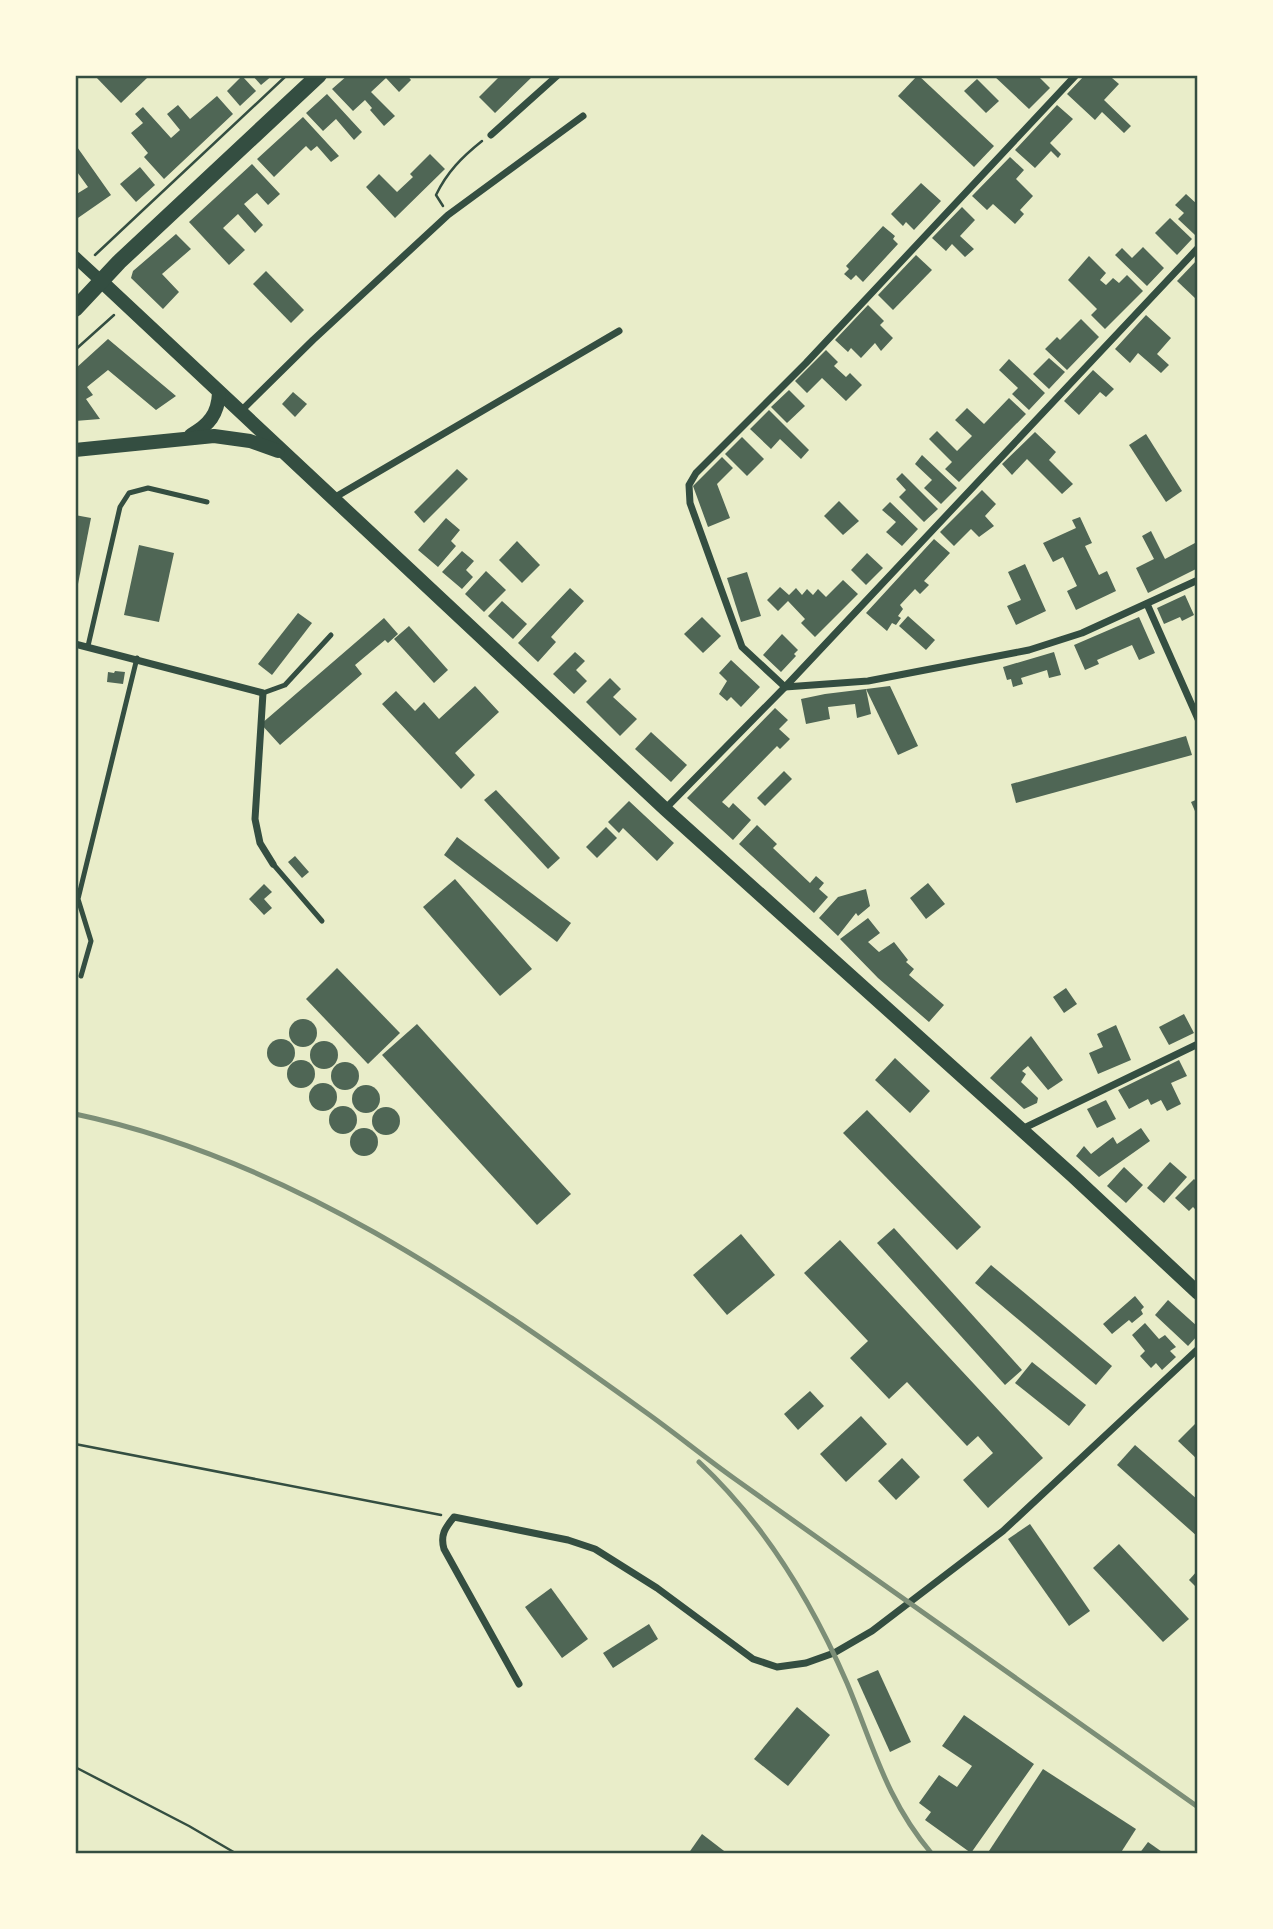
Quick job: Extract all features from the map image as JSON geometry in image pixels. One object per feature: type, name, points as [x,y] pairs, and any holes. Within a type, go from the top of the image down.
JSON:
[{"type":"main road","points":[[75,309],[100,282],[319,75]]},
{"type":"main road","points":[[100,282],[665,809],[1073,1176],[1198,1293]]},
{"type":"main road","points":[[186,438],[205,427],[212,418],[218,406],[219,393]]},
{"type":"main road","points":[[75,450],[214,436],[250,441],[281,452]]},
{"type":"street","points":[[491,135],[558,75]]},
{"type":"street","points":[[1076,75],[806,363],[696,473],[689,485],[690,503],[741,647],[785,687],[868,681],[1029,650],[1082,633],[1198,580]]},
{"type":"street","points":[[241,412],[313,340],[448,215],[583,116]]},
{"type":"street","points":[[665,809],[785,687],[1198,248]]},
{"type":"street","points":[[80,261],[100,282]]},
{"type":"street","points":[[332,499],[619,331]]},
{"type":"street","points":[[1147,604],[1198,719]]},
{"type":"street","points":[[75,644],[263,693],[255,819],[260,843],[273,864]]},
{"type":"street","points":[[1019,1130],[1198,1044]]},
{"type":"street","points":[[519,1684],[444,1549],[443,1533],[454,1517],[595,1549],[657,1588],[752,1659],[777,1667],[806,1663],[834,1653],[872,1631],[1003,1531],[1198,1349]]},
{"type":"lane","points":[[88,646],[120,507],[129,493],[148,488],[207,502]]},
{"type":"lane","points":[[263,693],[285,685],[331,635]]},
{"type":"lane","points":[[81,976],[91,941],[78,899],[137,658]]},
{"type":"lane","points":[[273,864],[322,921]]},
{"type":"path","points":[[80,261],[287,75]]},
{"type":"path","points":[[448,215],[436,195],[444,178],[453,166],[491,135]]},
{"type":"path","points":[[75,350],[125,305]]},
{"type":"path","points":[[75,1444],[454,1517]]},
{"type":"path","points":[[75,1767],[237,1854]]},
{"type":"building","points":[[94,75],[144,75],[147,78],[121,103]]},
{"type":"building","points":[[252,75],[273,75],[261,85]]},
{"type":"building","points":[[348,75],[407,75],[411,80],[399,92],[386,78],[371,92],[395,116],[384,126],[365,100],[353,111],[332,89]]},
{"type":"building","points":[[496,75],[534,75],[495,113],[479,97],[498,78]]},
{"type":"building","points":[[918,75],[994,146],[974,167],[898,96]]},
{"type":"building","points":[[993,75],[1037,75],[1050,88],[1029,109]]},
{"type":"building","points":[[1085,75],[1115,75],[1112,78],[1119,84],[1104,100],[1131,126],[1124,133],[1102,112],[1095,120],[1067,94]]},
{"type":"building","points":[[242,76],[256,91],[240,106],[227,91]]},
{"type":"building","points":[[977,79],[999,101],[986,113],[964,91]]},
{"type":"building","points":[[327,94],[362,132],[354,140],[336,119],[323,131],[306,113]]},
{"type":"building","points":[[217,96],[233,114],[164,179],[144,157],[148,153],[131,133],[143,123],[135,114],[143,107],[171,138],[180,130],[167,114],[178,105],[190,119]]},
{"type":"building","points":[[1057,105],[1073,119],[1050,143],[1061,154],[1058,158],[1051,151],[1035,168],[1015,150]]},
{"type":"building","points":[[303,117],[339,156],[331,162],[317,146],[311,151],[306,146],[274,177],[257,159]]},
{"type":"building","points":[[75,144],[111,195],[75,220],[75,195],[88,187],[75,169]]},
{"type":"building","points":[[430,154],[445,169],[395,218],[366,187],[379,174],[397,192],[413,177],[410,174]]},
{"type":"building","points":[[1010,157],[1024,170],[1016,179],[1033,196],[1020,210],[1024,214],[1015,224],[993,204],[987,210],[972,196]]},
{"type":"building","points":[[252,164],[280,194],[268,205],[257,193],[244,204],[263,225],[255,233],[238,214],[223,228],[245,250],[229,265],[189,222]]},
{"type":"building","points":[[140,167],[155,185],[136,202],[120,184]]},
{"type":"building","points":[[921,183],[941,201],[914,230],[906,222],[903,226],[891,214]]},
{"type":"building","points":[[1186,194],[1198,205],[1198,232],[1195,235],[1178,219],[1184,213],[1175,205]]},
{"type":"building","points":[[962,207],[975,220],[960,236],[974,249],[965,257],[952,244],[946,251],[932,238]]},
{"type":"building","points":[[1170,218],[1192,239],[1177,255],[1155,233]]},
{"type":"building","points":[[883,226],[895,236],[893,239],[898,244],[863,282],[856,275],[851,280],[844,274],[849,269],[846,266]]},
{"type":"building","points":[[176,234],[191,249],[162,274],[179,292],[163,309],[131,278],[133,271]]},
{"type":"building","points":[[1143,247],[1164,268],[1147,286],[1115,255],[1122,248],[1132,258]]},
{"type":"building","points":[[916,255],[932,270],[893,310],[878,295]]},
{"type":"building","points":[[1089,256],[1106,273],[1100,280],[1106,285],[1113,278],[1119,283],[1127,275],[1143,291],[1105,329],[1091,315],[1097,309],[1068,280]]},
{"type":"building","points":[[1198,259],[1198,297],[1196,299],[1177,281]]},
{"type":"building","points":[[266,271],[304,310],[291,323],[253,284]]},
{"type":"building","points":[[868,305],[884,321],[880,325],[893,338],[881,351],[875,343],[861,358],[851,348],[848,352],[835,340]]},
{"type":"building","points":[[1146,315],[1171,338],[1157,354],[1169,365],[1161,373],[1138,353],[1130,363],[1115,349]]},
{"type":"building","points":[[1081,319],[1099,337],[1067,370],[1045,349],[1057,337],[1060,340]]},
{"type":"building","points":[[108,339],[176,396],[156,410],[108,370],[87,387],[93,395],[86,399],[100,419],[75,421],[75,369]]},
{"type":"building","points":[[826,350],[838,362],[834,366],[846,377],[850,373],[862,385],[846,401],[822,378],[807,393],[795,381]]},
{"type":"building","points":[[1049,358],[1065,372],[1049,389],[1033,374]]},
{"type":"building","points":[[1009,359],[1045,393],[1029,410],[1012,394],[1018,388],[999,370]]},
{"type":"building","points":[[1093,370],[1114,389],[1106,397],[1100,392],[1079,415],[1064,401]]},
{"type":"building","points":[[789,390],[805,406],[787,423],[771,407]]},
{"type":"building","points":[[293,392],[307,404],[295,417],[282,404]]},
{"type":"building","points":[[1009,398],[1026,414],[959,482],[945,469],[952,462],[929,439],[937,431],[957,451],[972,436],[955,420],[967,408],[984,424]]},
{"type":"building","points":[[769,410],[809,450],[801,459],[780,439],[771,449],[750,429]]},
{"type":"building","points":[[1035,432],[1056,452],[1049,460],[1073,484],[1062,494],[1027,459],[1012,475],[1002,464]]},
{"type":"building","points":[[1146,434],[1182,491],[1166,502],[1129,445]]},
{"type":"building","points":[[742,437],[764,459],[747,476],[725,454]]},
{"type":"building","points":[[922,455],[957,488],[941,504],[924,488],[932,480],[915,464]]},
{"type":"building","points":[[722,457],[733,468],[717,484],[730,518],[708,527],[693,486]]},
{"type":"building","points":[[457,469],[468,479],[424,523],[414,512]]},
{"type":"building","points":[[902,473],[938,509],[924,522],[899,497],[906,490],[896,479]]},
{"type":"building","points":[[982,490],[996,504],[985,516],[994,526],[979,537],[971,529],[954,546],[940,532]]},
{"type":"building","points":[[839,501],[859,521],[843,535],[824,516]]},
{"type":"building","points":[[890,502],[918,529],[902,546],[886,532],[896,522],[882,510]]},
{"type":"building","points":[[75,515],[91,518],[78,584],[75,583]]},
{"type":"building","points":[[1080,517],[1092,543],[1085,546],[1099,575],[1107,571],[1116,591],[1076,610],[1067,591],[1077,586],[1063,557],[1053,562],[1043,543],[1076,528],[1072,520]]},
{"type":"building","points":[[446,518],[460,530],[451,541],[456,546],[438,567],[418,550]]},
{"type":"building","points":[[1151,531],[1165,559],[1195,543],[1198,548],[1198,568],[1148,593],[1136,568],[1154,559],[1142,536]]},
{"type":"building","points":[[934,539],[950,553],[924,581],[929,585],[920,594],[915,589],[900,605],[903,609],[898,616],[901,618],[896,625],[892,623],[887,631],[866,613]]},
{"type":"building","points":[[517,541],[540,565],[522,583],[499,560]]},
{"type":"building","points":[[139,545],[174,553],[159,622],[124,615]]},
{"type":"building","points":[[462,551],[474,561],[466,570],[473,577],[462,589],[442,572]]},
{"type":"building","points":[[867,553],[883,568],[866,585],[851,570]]},
{"type":"building","points":[[1025,564],[1046,611],[1016,625],[1007,606],[1021,600],[1008,572]]},
{"type":"building","points":[[486,571],[506,590],[484,612],[465,594]]},
{"type":"building","points":[[747,572],[761,616],[741,622],[727,578]]},
{"type":"building","points":[[843,580],[858,594],[815,637],[801,623],[805,619],[788,601],[778,611],[767,600],[780,587],[789,595],[796,588],[802,595],[807,589],[813,595],[818,589],[826,597]]},
{"type":"building","points":[[570,588],[584,601],[551,637],[556,642],[538,662],[518,643]]},
{"type":"building","points":[[1185,595],[1194,615],[1182,621],[1180,617],[1164,624],[1157,608]]},
{"type":"building","points":[[502,601],[527,624],[513,639],[488,616]]},
{"type":"building","points":[[298,613],[312,623],[272,675],[258,664]]},
{"type":"building","points":[[908,616],[935,640],[926,650],[899,626]]},
{"type":"building","points":[[702,617],[721,636],[703,653],[684,634]]},
{"type":"building","points":[[1139,617],[1155,653],[1139,660],[1132,645],[1097,660],[1099,664],[1085,670],[1074,645]]},
{"type":"building","points":[[384,618],[398,634],[388,643],[385,640],[355,665],[362,674],[280,745],[261,724]]},
{"type":"building","points":[[409,626],[448,670],[434,683],[394,639]]},
{"type":"building","points":[[782,634],[798,650],[781,672],[763,655]]},
{"type":"building","points":[[575,652],[585,661],[576,670],[587,681],[574,694],[553,674]]},
{"type":"building","points":[[1054,652],[1061,675],[1049,678],[1047,670],[1021,678],[1023,684],[1013,687],[1011,679],[1007,680],[1003,667]]},
{"type":"building","points":[[731,660],[760,687],[741,707],[731,697],[727,701],[719,694],[727,681],[719,673]]},
{"type":"building","points":[[108,672],[125,672],[123,684],[107,682]]},
{"type":"building","points":[[610,678],[621,689],[613,697],[637,719],[620,736],[586,702]]},
{"type":"building","points":[[475,686],[499,712],[455,753],[475,775],[461,789],[382,704],[396,691],[415,711],[424,702],[439,719]]},
{"type":"building","points":[[890,686],[918,746],[898,755],[866,689]]},
{"type":"building","points":[[866,689],[871,714],[857,718],[855,704],[828,707],[830,719],[806,724],[801,699]]},
{"type":"building","points":[[775,708],[788,720],[779,729],[790,739],[780,749],[777,746],[722,802],[729,808],[733,803],[751,820],[733,840],[687,798]]},
{"type":"building","points":[[651,732],[687,765],[671,782],[635,749]]},
{"type":"building","points":[[1186,736],[1192,755],[1016,803],[1011,784]]},
{"type":"building","points":[[784,771],[792,779],[765,806],[757,798]]},
{"type":"building","points":[[496,790],[560,858],[548,869],[484,800]]},
{"type":"building","points":[[1198,799],[1198,818],[1191,802]]},
{"type":"building","points":[[629,801],[674,843],[657,861],[623,828],[619,833],[608,822]]},
{"type":"building","points":[[757,825],[777,844],[773,848],[810,883],[816,876],[824,883],[819,889],[828,897],[814,913],[739,844]]},
{"type":"building","points":[[606,827],[617,838],[597,858],[586,847]]},
{"type":"building","points":[[457,837],[571,923],[557,942],[444,855]]},
{"type":"building","points":[[295,856],[309,872],[302,878],[288,862]]},
{"type":"building","points":[[455,879],[532,969],[500,996],[423,907]]},
{"type":"building","points":[[928,883],[945,904],[926,919],[910,898]]},
{"type":"building","points":[[264,884],[272,892],[264,899],[272,908],[264,915],[249,899]]},
{"type":"building","points":[[866,889],[870,906],[858,916],[856,913],[838,936],[819,918],[838,897]]},
{"type":"building","points":[[868,918],[880,933],[868,942],[879,952],[894,942],[908,960],[906,962],[914,969],[909,975],[944,1005],[929,1022],[878,978],[840,939]]},
{"type":"building","points":[[337,968],[400,1033],[368,1064],[306,999]]},
{"type":"building","points":[[1066,988],[1077,1004],[1064,1013],[1053,997]]},
{"type":"building","points":[[1184,1014],[1194,1033],[1169,1045],[1159,1027]]},
{"type":"building","points":[[303,1019],[313,1023],[317,1033],[313,1043],[303,1047],[293,1043],[289,1033],[293,1023]]},
{"type":"building","points":[[417,1024],[571,1194],[537,1225],[382,1055]]},
{"type":"building","points":[[1116,1025],[1131,1060],[1098,1074],[1089,1053],[1103,1047],[1097,1034]]},
{"type":"building","points":[[1031,1036],[1063,1080],[1048,1090],[1028,1066],[1022,1071],[1026,1074],[1021,1082],[1038,1098],[1037,1103],[1024,1109],[990,1078]]},
{"type":"building","points":[[281,1039],[291,1043],[295,1053],[291,1063],[281,1067],[271,1063],[267,1053],[271,1043]]},
{"type":"building","points":[[324,1041],[334,1045],[338,1055],[334,1065],[324,1069],[314,1065],[310,1055],[314,1045]]},
{"type":"building","points":[[895,1058],[930,1091],[910,1113],[875,1080]]},
{"type":"building","points":[[301,1060],[311,1064],[315,1074],[311,1084],[301,1088],[291,1084],[287,1074],[291,1064]]},
{"type":"building","points":[[1179,1060],[1187,1076],[1171,1083],[1181,1104],[1167,1111],[1161,1100],[1151,1105],[1148,1099],[1129,1109],[1118,1090]]},
{"type":"building","points":[[345,1062],[355,1066],[359,1076],[355,1086],[345,1090],[335,1086],[331,1076],[335,1066]]},
{"type":"building","points":[[323,1083],[333,1087],[337,1097],[333,1107],[323,1111],[313,1107],[309,1097],[313,1087]]},
{"type":"building","points":[[366,1085],[376,1089],[380,1099],[376,1109],[366,1113],[356,1109],[352,1099],[356,1089]]},
{"type":"building","points":[[1106,1100],[1116,1119],[1097,1128],[1087,1109]]},
{"type":"building","points":[[343,1106],[353,1110],[357,1120],[353,1130],[343,1134],[333,1130],[329,1120],[333,1110]]},
{"type":"building","points":[[386,1107],[396,1111],[400,1121],[396,1131],[386,1135],[376,1131],[372,1121],[376,1111]]},
{"type":"building","points":[[867,1110],[981,1227],[957,1250],[843,1133]]},
{"type":"building","points":[[364,1128],[374,1132],[378,1142],[374,1152],[364,1156],[354,1152],[350,1142],[354,1132]]},
{"type":"building","points":[[1141,1128],[1150,1141],[1099,1177],[1076,1156],[1084,1146],[1091,1154],[1113,1137],[1117,1144]]},
{"type":"building","points":[[1170,1162],[1187,1177],[1164,1203],[1147,1188]]},
{"type":"building","points":[[1124,1167],[1143,1185],[1126,1203],[1107,1186]]},
{"type":"building","points":[[1194,1179],[1198,1183],[1198,1212],[1193,1207],[1189,1211],[1175,1198]]},
{"type":"building","points":[[894,1228],[1022,1370],[1005,1385],[877,1243]]},
{"type":"building","points":[[741,1234],[775,1275],[727,1315],[693,1275]]},
{"type":"building","points":[[840,1240],[1043,1458],[988,1508],[963,1480],[993,1453],[978,1436],[967,1446],[907,1382],[889,1399],[850,1358],[868,1341],[804,1273]]},
{"type":"building","points":[[991,1265],[1112,1366],[1096,1385],[975,1283]]},
{"type":"building","points":[[1135,1296],[1144,1307],[1141,1310],[1143,1314],[1132,1323],[1129,1320],[1112,1334],[1103,1324]]},
{"type":"building","points":[[1168,1300],[1198,1327],[1198,1335],[1188,1346],[1155,1315]]},
{"type":"building","points":[[1145,1323],[1159,1339],[1165,1335],[1176,1347],[1170,1351],[1176,1357],[1162,1370],[1156,1363],[1151,1368],[1140,1356],[1145,1351],[1132,1335]]},
{"type":"building","points":[[1032,1362],[1086,1405],[1069,1426],[1015,1383]]},
{"type":"building","points":[[810,1391],[824,1406],[798,1430],[784,1414]]},
{"type":"building","points":[[861,1416],[887,1444],[846,1482],[820,1454]]},
{"type":"building","points":[[1198,1421],[1198,1460],[1178,1441]]},
{"type":"building","points":[[1135,1445],[1198,1500],[1198,1537],[1117,1465]]},
{"type":"building","points":[[902,1458],[920,1477],[896,1500],[878,1481]]},
{"type":"building","points":[[1030,1524],[1090,1611],[1069,1626],[1008,1539]]},
{"type":"building","points":[[1119,1544],[1189,1619],[1163,1642],[1093,1568]]},
{"type":"building","points":[[1198,1570],[1198,1589],[1189,1580]]},
{"type":"building","points":[[551,1588],[588,1639],[562,1658],[525,1607]]},
{"type":"building","points":[[649,1624],[658,1639],[613,1668],[603,1653]]},
{"type":"building","points":[[878,1670],[911,1742],[890,1752],[857,1679]]},
{"type":"building","points":[[797,1707],[830,1735],[788,1786],[754,1759]]},
{"type":"building","points":[[964,1715],[1034,1764],[971,1853],[925,1820],[931,1812],[919,1803],[939,1775],[957,1787],[972,1766],[942,1746]]},
{"type":"building","points":[[1043,1769],[1136,1829],[1120,1854],[987,1854]]},
{"type":"building","points":[[702,1834],[728,1854],[688,1854]]},
{"type":"building","points":[[1148,1842],[1165,1854],[1139,1854]]},
{"type":"railway","points":[[75,1114],[154,1135],[230,1162],[303,1195],[374,1232],[444,1274],[656,1419],[735,1479],[1198,1807]]},
{"type":"railway","points":[[699,1462],[745,1511],[802,1593],[847,1683],[892,1793],[916,1834],[932,1854]]}]
